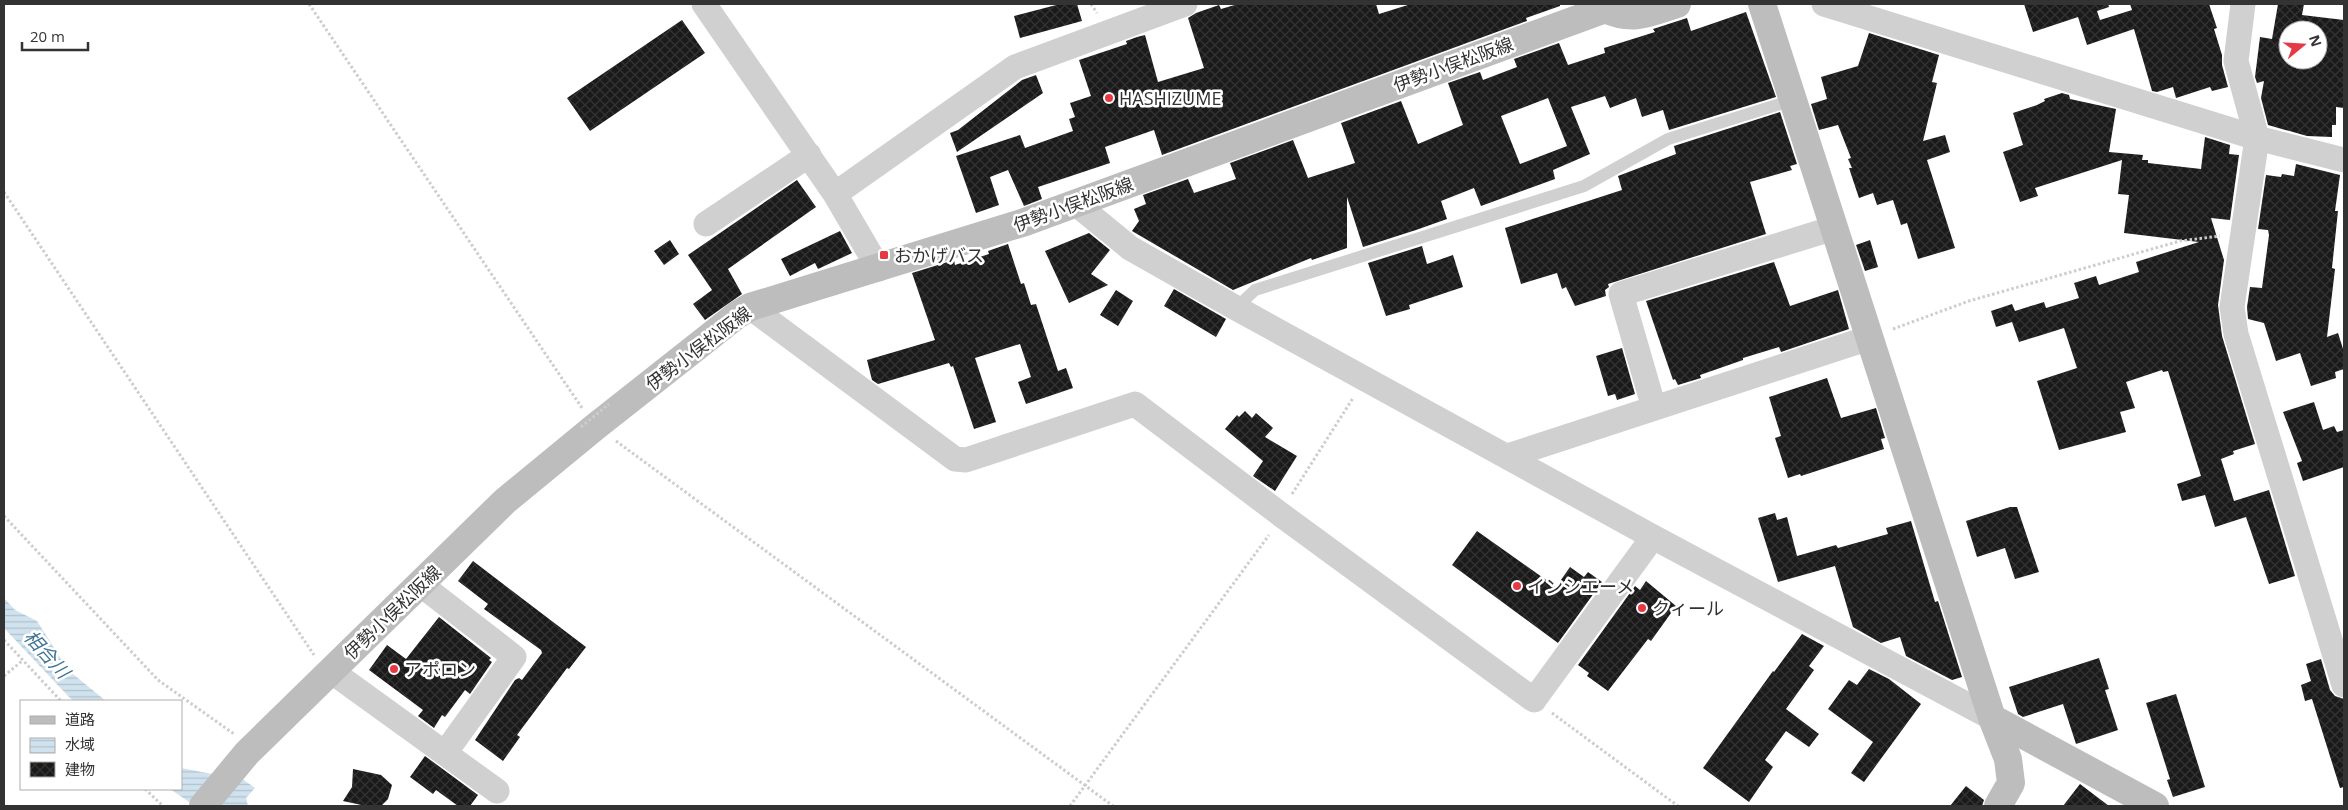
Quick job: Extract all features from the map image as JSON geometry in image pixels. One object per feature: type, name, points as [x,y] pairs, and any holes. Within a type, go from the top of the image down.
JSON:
[{"type":"main road","points":[[1605,6],[1628,17],[1640,16],[1677,4]]},
{"type":"main road","points":[[1762,4],[1834,228],[1878,335],[1992,718],[2008,759],[2011,783],[1998,806]]},
{"type":"main road","name":"伊勢小俣松阪線","points":[[203,806],[250,750],[587,421],[750,307],[781,296],[879,269],[1075,203],[1605,6]]},
{"type":"main road","points":[[1992,718],[2155,806]]},
{"type":"street","points":[[704,4],[835,194],[879,269]]},
{"type":"street","points":[[835,194],[1015,67],[1185,4]]},
{"type":"street","points":[[1824,4],[2257,138],[2344,160]]},
{"type":"street","points":[[2243,4],[2236,61],[2257,138],[2232,307],[2236,334],[2344,685]]},
{"type":"street","points":[[706,224],[809,155]]},
{"type":"street","points":[[1075,203],[1130,248],[1236,308],[1653,537],[1992,718]]},
{"type":"street","points":[[1654,408],[1621,294],[1834,228]]},
{"type":"street","points":[[750,307],[955,459],[966,460],[1135,404],[1281,515],[1534,700],[1653,537]]},
{"type":"street","points":[[1508,456],[1878,335]]},
{"type":"street","points":[[420,584],[514,657],[445,753]]},
{"type":"street","points":[[331,671],[497,791]]},
{"type":"lane","points":[[1236,308],[1255,290],[1584,186],[1668,139],[1793,100]]},
{"type":"path","points":[[309,4],[587,421],[1113,806]]},
{"type":"path","points":[[4,192],[320,663],[331,671]]},
{"type":"path","points":[[1878,335],[1969,301],[2180,241],[2243,233]]},
{"type":"path","points":[[1070,806],[1281,515],[1365,379]]},
{"type":"path","points":[[587,421],[609,404]]},
{"type":"path","points":[[4,516],[158,680],[250,750]]},
{"type":"path","points":[[4,640],[60,700]]},
{"type":"path","points":[[4,676],[22,661]]},
{"type":"path","points":[[1534,700],[1678,806]]},
{"type":"path","points":[[146,790],[163,806]]},
{"type":"water","name":"相合川","points":[[4,598],[15,610],[37,621],[68,670],[105,700],[73,700],[4,628]]},
{"type":"water","points":[[182,768],[244,780],[255,788],[246,798],[248,806],[195,806],[171,790],[182,790]]},
{"type":"building","points":[[1060,4],[1077,4],[1082,21],[1020,38],[1014,16]]},
{"type":"building","points":[[1238,4],[1376,4],[1379,14],[1411,4],[1560,4],[1560,6],[1526,18],[1527,21],[1162,155],[1154,130],[1105,147],[1110,163],[1038,187],[1042,199],[1024,206],[1008,170],[990,177],[999,205],[976,213],[956,156],[1020,135],[1025,148],[1073,131],[1069,119],[1075,117],[1070,103],[1091,96],[1079,60],[1127,44],[1126,41],[1137,37],[1145,35],[1158,82],[1204,68],[1188,18],[1196,13],[1219,5],[1221,9]]},
{"type":"building","points":[[2024,4],[2108,4],[2109,7],[2097,11],[2100,20],[2132,10],[2130,4],[2209,4],[2217,28],[2214,29],[2222,55],[2222,65],[2228,87],[2212,91],[2210,87],[2176,98],[2173,87],[2157,92],[2152,91],[2134,29],[2087,45],[2078,17],[2033,32]]},
{"type":"building","points":[[2278,4],[2304,4],[2302,15],[2344,20],[2344,108],[2336,107],[2336,125],[2332,125],[2332,137],[2307,136],[2268,125],[2261,98],[2264,81],[2257,83],[2255,77],[2260,37],[2272,39]]},
{"type":"building","points":[[1746,12],[1776,97],[1669,130],[1663,110],[1642,117],[1636,98],[1610,108],[1605,96],[1571,107],[1590,154],[1553,170],[1555,179],[1481,206],[1474,188],[1441,201],[1447,219],[1363,247],[1347,197],[1347,248],[1312,260],[1311,258],[1233,290],[1132,231],[1139,221],[1134,209],[1146,204],[1143,195],[1188,179],[1194,193],[1236,179],[1230,163],[1293,140],[1308,178],[1355,163],[1341,123],[1401,101],[1418,144],[1463,125],[1448,83],[1480,72],[1483,80],[1517,67],[1514,59],[1559,43],[1568,65],[1605,53],[1604,48],[1655,32],[1653,29],[1687,18],[1691,31]],"holes":[[[1548,98],[1567,146],[1520,164],[1501,116]]]},
{"type":"building","points":[[682,20],[705,53],[590,131],[567,98]]},
{"type":"building","points":[[1869,33],[1939,55],[1932,82],[1937,83],[1923,141],[1945,135],[1950,152],[1927,160],[1955,248],[1918,259],[1907,223],[1901,225],[1893,200],[1877,205],[1873,193],[1859,198],[1849,168],[1852,168],[1848,159],[1851,158],[1838,125],[1819,130],[1811,104],[1827,99],[1821,77],[1858,66]]},
{"type":"building","points":[[1036,75],[1043,93],[957,152],[950,133],[958,130],[1022,80]]},
{"type":"building","points":[[2062,93],[2069,95],[2070,99],[2116,109],[2109,152],[2143,155],[2142,160],[2148,160],[2148,163],[2201,169],[2205,137],[2230,145],[2229,154],[2239,155],[2230,220],[2211,218],[2224,260],[2218,305],[2222,336],[2255,444],[2233,451],[2234,454],[2221,459],[2234,501],[2269,490],[2295,576],[2269,584],[2246,517],[2215,527],[2205,495],[2182,501],[2177,484],[2201,476],[2168,371],[2163,372],[2162,370],[2126,382],[2135,408],[2120,412],[2126,432],[2059,450],[2037,381],[2077,368],[2064,328],[2019,342],[2012,322],[1996,327],[1991,311],[2012,304],[2015,311],[2044,302],[2046,308],[2079,298],[2074,283],[2096,276],[2099,285],[2139,272],[2136,262],[2199,242],[2124,233],[2129,195],[2118,194],[2122,160],[2035,188],[2038,196],[2020,202],[2003,152],[2023,145],[2013,113],[2037,105],[2045,101],[2044,99]]},
{"type":"building","points":[[1780,112],[1797,164],[1790,166],[1792,170],[1750,182],[1766,234],[1608,284],[1609,287],[1605,290],[1606,296],[1575,306],[1566,287],[1562,289],[1557,273],[1521,284],[1505,228],[1622,190],[1618,176],[1676,154],[1674,146]]},
{"type":"building","points":[[2296,164],[2340,175],[2335,211],[2338,211],[2332,268],[2335,269],[2327,337],[2338,333],[2344,352],[2344,369],[2335,372],[2336,378],[2311,386],[2300,353],[2276,361],[2264,323],[2248,319],[2247,307],[2250,287],[2262,288],[2269,235],[2268,230],[2258,229],[2266,175],[2281,177],[2282,174],[2294,176]]},
{"type":"building","points":[[797,180],[816,207],[728,269],[742,294],[705,320],[693,304],[712,290],[688,255]]},
{"type":"building","points":[[840,231],[852,253],[818,269],[815,263],[790,276],[781,259]]},
{"type":"building","points":[[1089,233],[1110,250],[1091,274],[1108,285],[1069,303],[1045,251]]},
{"type":"building","points":[[670,240],[679,254],[664,265],[654,251]]},
{"type":"building","points":[[1870,240],[1878,267],[1865,271],[1856,245]]},
{"type":"building","points":[[1008,244],[1021,284],[1024,283],[1031,305],[1036,304],[1058,371],[1066,368],[1073,388],[1026,404],[1018,382],[1031,377],[1020,344],[975,358],[996,422],[974,429],[953,366],[951,367],[949,363],[878,384],[872,380],[867,360],[935,340],[912,273],[954,260],[955,265],[989,254],[988,251]]},
{"type":"building","points":[[1422,246],[1427,264],[1453,255],[1463,287],[1409,305],[1410,309],[1386,316],[1368,263]]},
{"type":"building","points":[[1774,262],[1790,306],[1838,290],[1849,329],[1781,352],[1779,347],[1743,358],[1743,360],[1700,375],[1701,378],[1678,385],[1675,379],[1673,380],[1646,301]]},
{"type":"building","points":[[1174,289],[1226,319],[1216,337],[1164,306]]},
{"type":"building","points":[[1116,290],[1133,301],[1118,326],[1100,315]]},
{"type":"building","points":[[1622,348],[1635,394],[1617,400],[1615,394],[1608,396],[1596,356]]},
{"type":"building","points":[[1827,378],[1841,418],[1876,408],[1885,438],[1881,439],[1884,449],[1801,476],[1800,474],[1788,478],[1775,438],[1781,436],[1769,397]]},
{"type":"building","points":[[2314,402],[2323,430],[2334,426],[2337,432],[2344,430],[2344,467],[2303,481],[2297,463],[2302,461],[2283,412]]},
{"type":"building","points":[[1245,411],[1252,418],[1256,413],[1273,428],[1265,437],[1297,456],[1275,491],[1253,476],[1263,461],[1225,429],[1237,415],[1239,417]]},
{"type":"building","points":[[2010,507],[2017,507],[2039,572],[2015,579],[2005,548],[1977,557],[1966,521]]},
{"type":"building","points":[[1775,513],[1777,520],[1787,517],[1797,556],[1836,545],[1838,548],[1888,534],[1886,528],[1911,521],[1935,602],[1938,601],[1962,677],[1952,680],[1906,656],[1900,637],[1881,643],[1853,627],[1835,566],[1778,582],[1758,518]]},
{"type":"building","name":"インシエーメ","points":[[1477,531],[1556,587],[1570,567],[1584,577],[1588,572],[1602,582],[1558,643],[1452,565]]},
{"type":"building","points":[[473,561],[586,647],[569,669],[567,668],[517,735],[520,737],[503,761],[475,740],[515,680],[519,678],[522,680],[542,653],[541,650],[484,609],[488,604],[458,581]]},
{"type":"building","points":[[1646,581],[1676,606],[1651,641],[1648,639],[1608,691],[1587,676],[1589,673],[1578,665],[1635,586],[1640,590]]},
{"type":"building","points":[[439,617],[491,658],[489,660],[492,662],[470,694],[465,690],[445,717],[442,715],[434,728],[418,716],[423,710],[369,670],[387,645],[406,659]]},
{"type":"building","points":[[1802,634],[1824,646],[1809,666],[1814,670],[1786,709],[1819,734],[1809,747],[1786,731],[1765,760],[1773,767],[1749,802],[1703,768]]},
{"type":"building","points":[[2099,658],[2109,689],[2105,690],[2118,730],[2076,744],[2063,704],[2023,717],[2018,714],[2009,687]]},
{"type":"building","points":[[2321,659],[2330,690],[2335,696],[2344,699],[2344,787],[2340,788],[2312,699],[2305,701],[2301,685],[2311,681],[2306,664]]},
{"type":"building","points":[[1869,669],[1889,679],[1921,704],[1864,782],[1851,773],[1873,742],[1828,709],[1849,680],[1857,685]]},
{"type":"building","points":[[2176,694],[2205,787],[2173,797],[2167,780],[2170,779],[2146,703]]},
{"type":"building","points":[[425,756],[478,795],[470,806],[458,806],[436,790],[433,794],[410,777]]},
{"type":"building","points":[[353,769],[381,775],[392,785],[388,799],[381,806],[366,806],[343,801],[352,787]]},
{"type":"building","points":[[2080,784],[2109,806],[2063,806]]},
{"type":"building","points":[[1966,786],[1984,800],[1982,806],[1950,806]]},
{"type":"place","name":"HASHIZUME","points":[[1109,98]]},
{"type":"place","name":"おかげバス","points":[[884,255]]},
{"type":"place","name":"インシエーメ","points":[[1517,586]]},
{"type":"place","name":"クィール","points":[[1642,608]]},
{"type":"place","name":"アポロン","points":[[394,669]]}]
